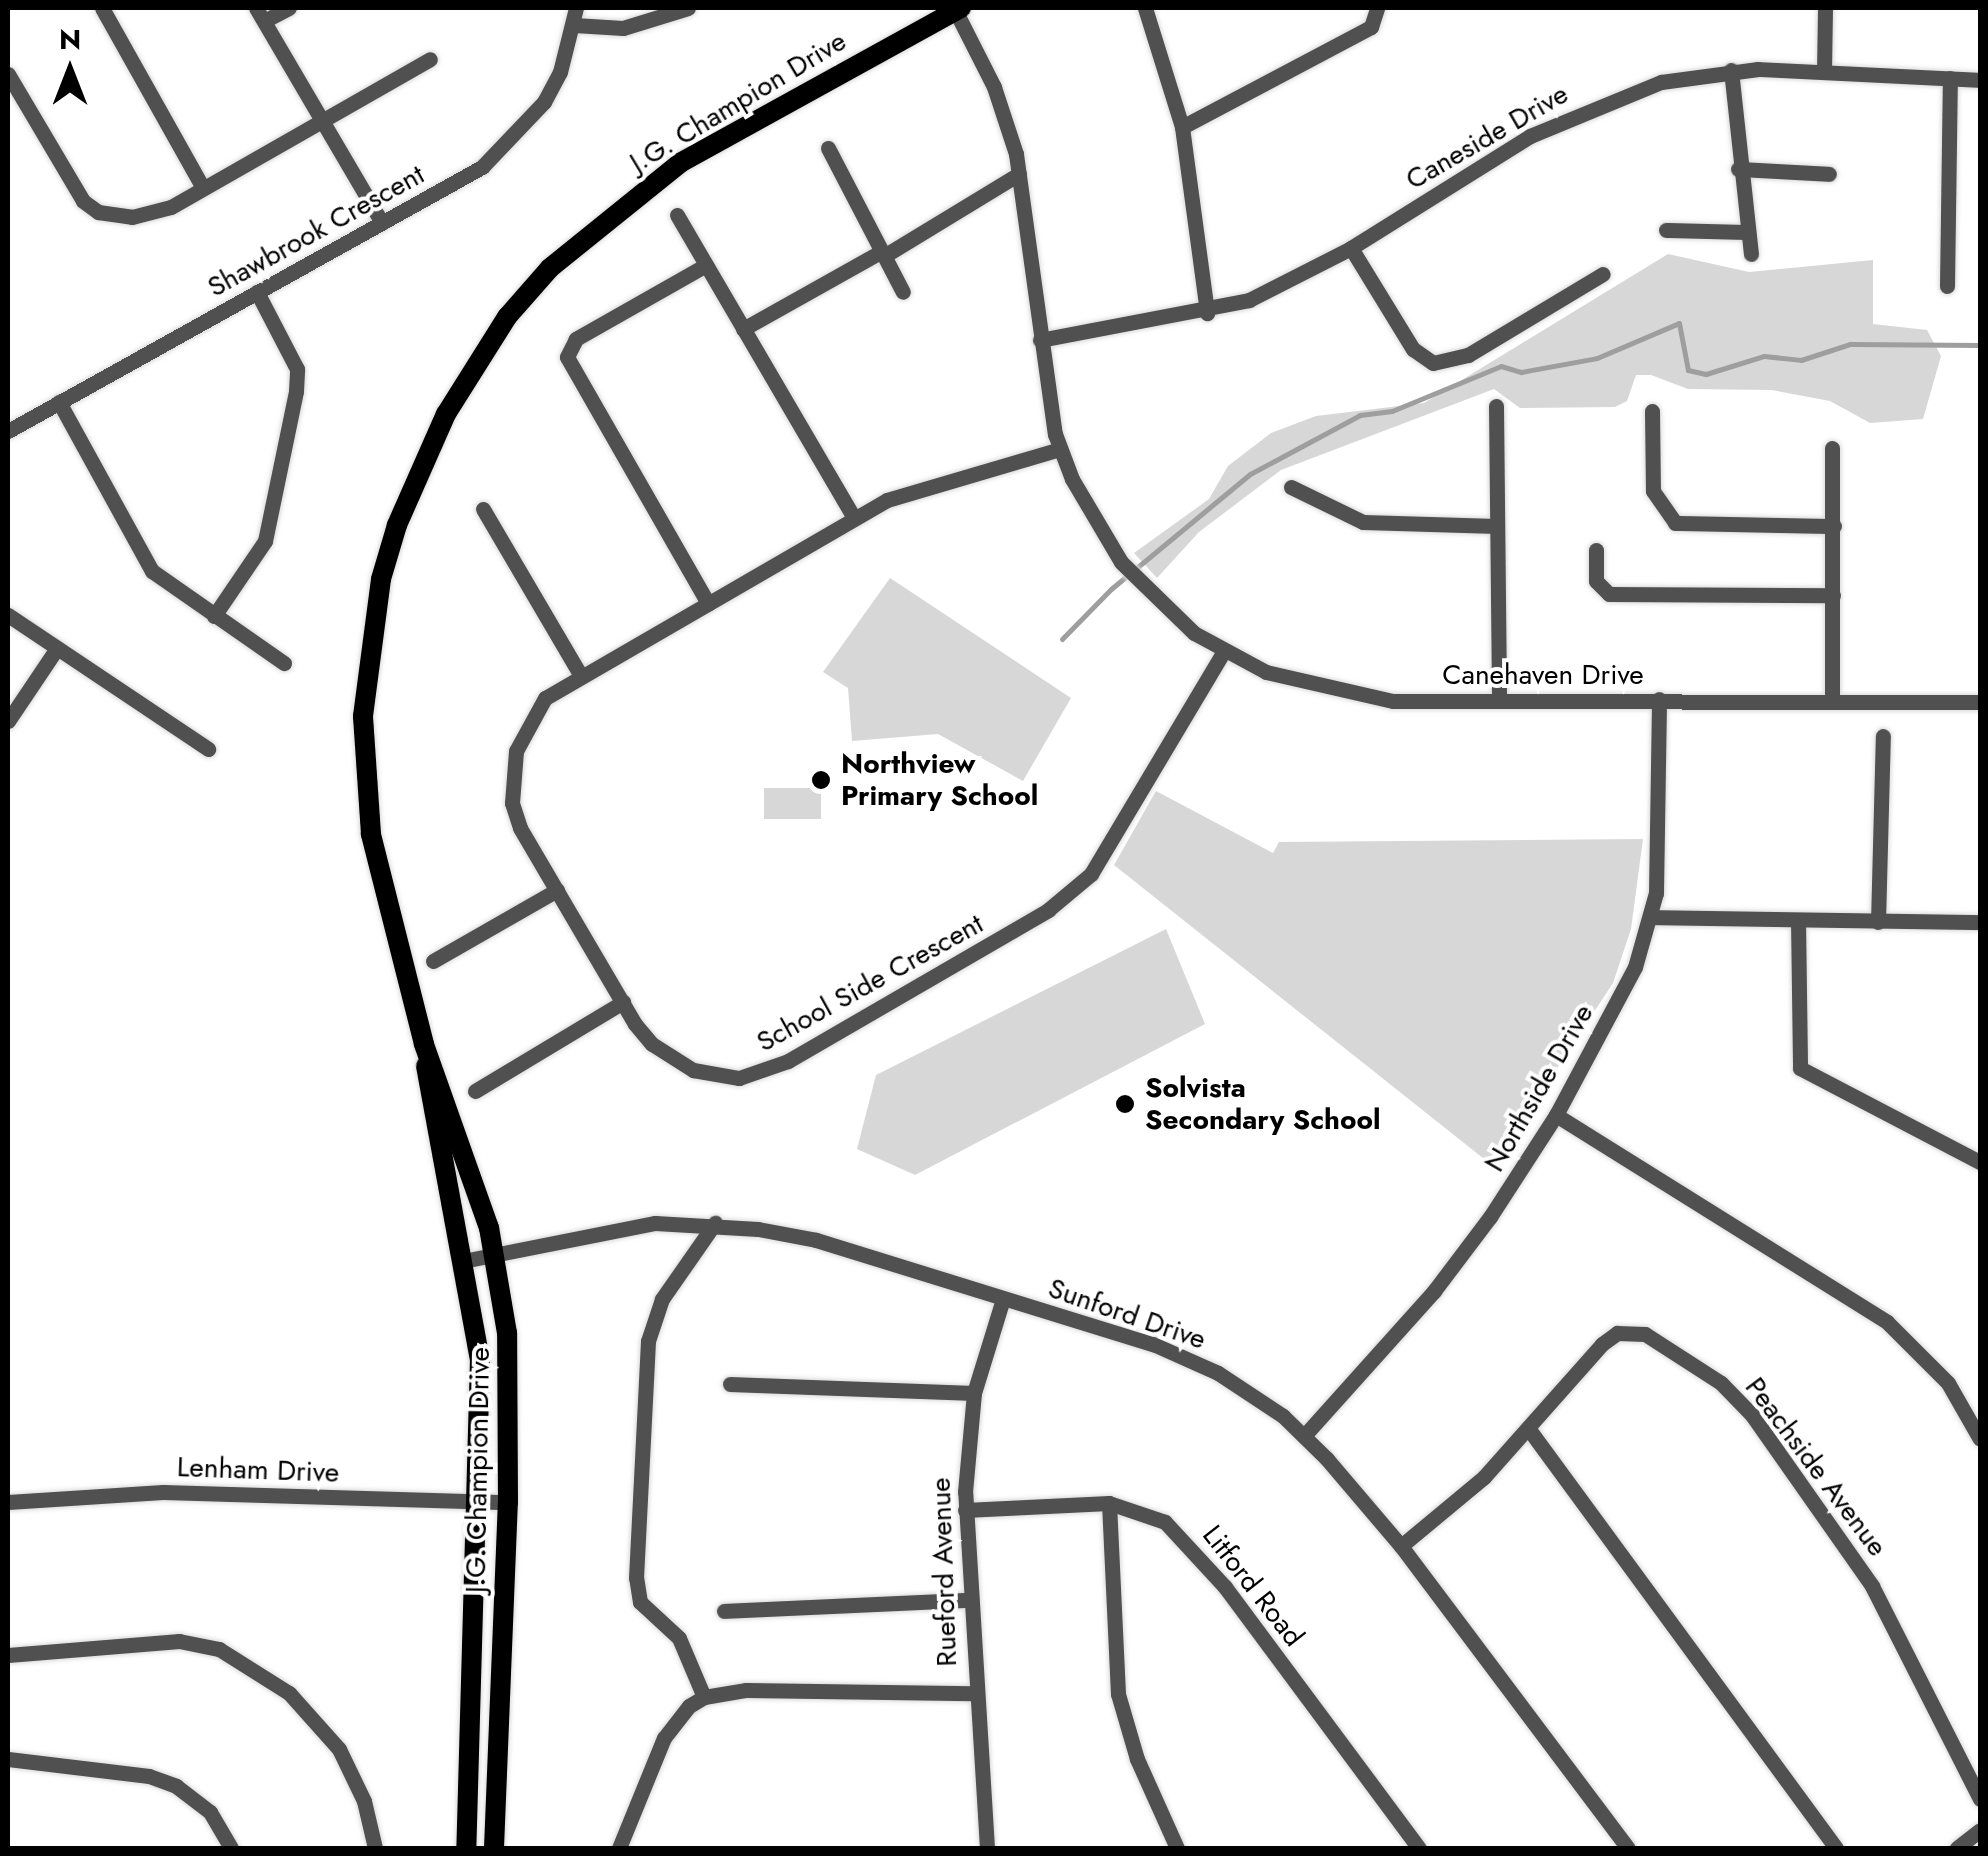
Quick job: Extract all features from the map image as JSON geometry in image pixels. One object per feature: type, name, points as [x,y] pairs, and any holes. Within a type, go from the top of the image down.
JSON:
[{"type":"main road","name":"J.G. Champion Drive","points":[[494,1848],[511,1376],[496,1254],[424,1044],[380,888],[364,716],[381,579],[402,511],[446,414],[507,316],[594,227],[754,118],[957,8]]},
{"type":"main road","name":"J.G. Champion Drive","points":[[424,1044],[480,1359],[480,1501],[466,1848]]},
{"type":"street","points":[[102,8],[203,188]]},
{"type":"street","points":[[289,8],[261,14],[382,223]]},
{"type":"street","name":"Shawbrook Crescent","points":[[8,430],[382,223],[504,149],[544,102],[574,25],[576,8]]},
{"type":"street","points":[[574,25],[623,28],[688,8]]},
{"type":"street","points":[[957,8],[1003,110],[1019,174],[1040,340],[1060,449]]},
{"type":"street","points":[[1145,8],[1182,127],[1207,313]]},
{"type":"street","points":[[1182,127],[1371,27],[1377,8]]},
{"type":"street","points":[[1824,72],[1826,8]]},
{"type":"street","points":[[8,74],[61,171],[98,212],[152,214],[430,59]]},
{"type":"street","points":[[1731,70],[1738,169],[1751,254]]},
{"type":"street","name":"Caneside Drive","points":[[1040,340],[1207,313],[1282,286],[1351,248],[1530,136],[1592,106],[1661,82],[1731,70],[1980,80]]},
{"type":"street","points":[[1946,286],[1950,78]]},
{"type":"street","points":[[828,148],[903,292]]},
{"type":"street","points":[[1738,169],[1829,174]]},
{"type":"street","points":[[743,329],[883,254],[1019,174]]},
{"type":"street","points":[[677,215],[854,518]]},
{"type":"street","points":[[1666,230],[1748,232]]},
{"type":"street","points":[[1351,248],[1413,349],[1433,362],[1468,355],[1603,274]]},
{"type":"street","points":[[706,265],[576,339],[567,358],[708,602]]},
{"type":"street","points":[[214,616],[265,541],[296,391],[292,354],[257,292]]},
{"type":"street","points":[[59,402],[139,554],[165,585],[284,662]]},
{"type":"street","points":[[1496,406],[1499,701]]},
{"type":"street","points":[[1652,411],[1653,491],[1666,517],[1694,526],[1834,526]]},
{"type":"street","points":[[1832,448],[1832,699]]},
{"type":"street","name":"School Side Crescent","points":[[1060,449],[886,500],[546,698],[511,772],[520,828],[623,1002],[669,1057],[720,1079],[739,1078],[788,1061],[963,961],[1048,910],[1091,874],[1224,652]]},
{"type":"street","name":"Canehaven Drive","points":[[1060,449],[1085,508],[1140,583],[1224,652],[1322,689],[1393,701],[1980,702]]},
{"type":"street","points":[[1291,487],[1362,522],[1497,526]]},
{"type":"street","points":[[483,509],[581,676]]},
{"type":"street","points":[[1596,550],[1596,582],[1608,594],[1833,595]]},
{"type":"street","points":[[8,615],[208,749]]},
{"type":"street","points":[[8,721],[57,648]]},
{"type":"street","name":"Northside Drive","points":[[1304,1436],[1434,1291],[1556,1115],[1636,967],[1651,917],[1658,699]]},
{"type":"street","points":[[1878,922],[1883,736]]},
{"type":"street","points":[[433,961],[557,890]]},
{"type":"street","points":[[1651,917],[1980,922]]},
{"type":"street","points":[[1798,920],[1800,1068],[1980,1162]]},
{"type":"street","points":[[475,1090],[623,1002]]},
{"type":"street","points":[[1556,1115],[1887,1322],[1948,1383],[1980,1438]]},
{"type":"street","points":[[704,1697],[679,1638],[640,1602],[636,1578],[648,1341],[662,1299],[715,1223]]},
{"type":"street","name":"Sunford Drive","points":[[463,1262],[604,1229],[715,1223],[816,1240],[1196,1362],[1261,1399],[1304,1436],[1400,1546],[1628,1848]]},
{"type":"street","name":"Rueford Avenue","points":[[987,1848],[973,1692],[965,1510],[974,1393],[1003,1299]]},
{"type":"street","name":"Peachside Avenue","points":[[1400,1546],[1484,1477],[1602,1344],[1629,1330],[1721,1383],[1752,1415],[1862,1569],[1980,1799]]},
{"type":"street","points":[[730,1384],[974,1393]]},
{"type":"street","points":[[1528,1428],[1836,1848]]},
{"type":"street","name":"Lenham Drive","points":[[8,1502],[163,1492],[508,1502]]},
{"type":"street","points":[[1109,1503],[1118,1694],[1138,1759],[1177,1848]]},
{"type":"street","name":"Litford Road","points":[[965,1510],[1109,1503],[1137,1509],[1186,1539],[1419,1848]]},
{"type":"street","points":[[724,1611],[968,1600]]},
{"type":"street","points":[[8,1655],[178,1641],[219,1649],[289,1693],[339,1749],[364,1801],[375,1848]]},
{"type":"street","points":[[618,1848],[664,1738],[689,1706],[704,1697],[746,1690],[973,1692]]},
{"type":"street","points":[[8,1759],[149,1776],[176,1786],[210,1812],[230,1848]]},
{"type":"street","points":[[1957,1848],[1980,1830]]},
{"type":"shaded area","points":[[1668,254],[1749,272],[1873,260],[1873,324],[1927,330],[1941,356],[1923,419],[1870,423],[1830,401],[1772,390],[1688,389],[1651,375],[1636,375],[1627,401],[1615,407],[1520,408],[1494,389],[1281,470],[1199,532],[1157,578],[1134,553],[1209,499],[1228,466],[1271,433],[1316,416],[1424,403]]},
{"type":"shaded area","points":[[890,578],[1071,698],[1023,781],[938,734],[852,741],[848,688],[823,672]]},
{"type":"shaded area","points":[[764,788],[821,788],[821,819],[764,819]]},
{"type":"shaded area","points":[[1156,791],[1273,853],[1279,842],[1643,839],[1631,929],[1613,983],[1493,1166],[1114,865]]},
{"type":"shaded area","points":[[1166,929],[1205,1024],[915,1175],[857,1149],[876,1075]]},
{"type":"waterway","points":[[1062,639],[1111,589],[1250,474],[1360,415],[1392,411],[1501,366],[1521,372],[1597,358],[1679,323],[1688,370],[1706,374],[1764,356],[1801,360],[1850,344],[1980,345]]},
{"type":"place","name":"Northview Primary School","points":[[821,780]]},
{"type":"place","name":"Solvista Secondary School","points":[[1125,1104]]}]
